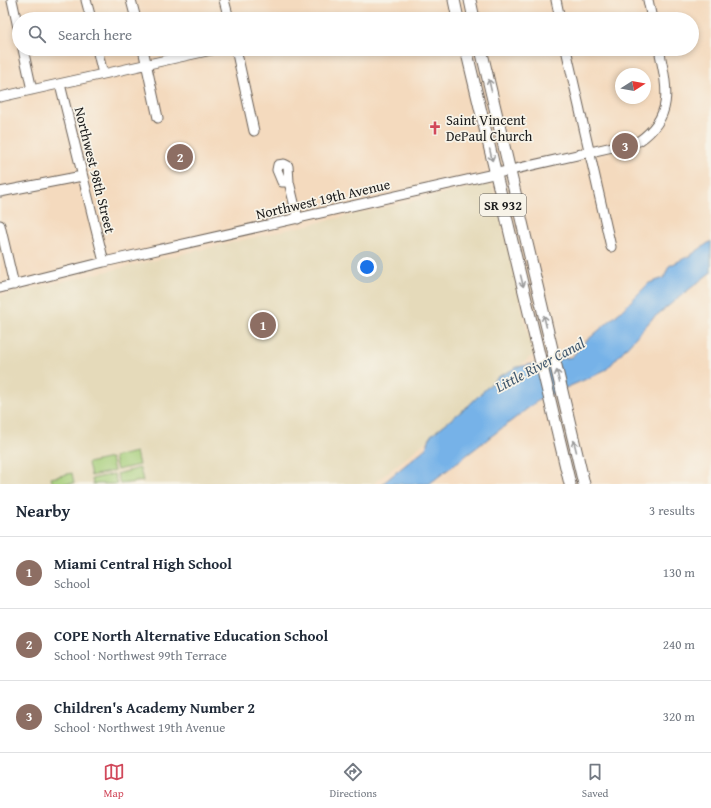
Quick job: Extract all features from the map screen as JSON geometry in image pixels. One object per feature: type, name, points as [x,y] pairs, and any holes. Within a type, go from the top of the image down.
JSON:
[{"type":"main road","points":[[454,0],[457,12]]},
{"type":"main road","points":[[470,0],[473,12]]},
{"type":"main road","name":"SR 932","points":[[468,56],[570,484]]},
{"type":"main road","name":"SR 932","points":[[483,56],[584,484]]},
{"type":"main road","points":[[478,100],[490,107],[498,120]]},
{"type":"street","points":[[12,0],[15,12]]},
{"type":"street","points":[[86,0],[89,12]]},
{"type":"street","points":[[131,0],[134,12]]},
{"type":"street","points":[[224,0],[227,12]]},
{"type":"street","points":[[556,0],[559,12]]},
{"type":"street","points":[[648,0],[651,12]]},
{"type":"street","points":[[25,56],[32,90]]},
{"type":"street","points":[[99,56],[103,74]]},
{"type":"street","points":[[144,56],[158,118]]},
{"type":"street","points":[[0,97],[185,56]]},
{"type":"street","points":[[238,56],[254,131]]},
{"type":"street","points":[[568,56],[611,247]]},
{"type":"street","name":"Northwest 19th Avenue","points":[[0,288],[104,262],[634,143],[650,134],[660,120],[667,91],[660,56]]},
{"type":"street","name":"Northwest 98th Street","points":[[60,84],[104,262]]},
{"type":"street","points":[[0,192],[82,176]]},
{"type":"street","points":[[289,182],[298,219]]},
{"type":"street","points":[[0,226],[14,285]]},
{"type":"shaded area","points":[[486,184],[493,187],[533,355],[373,484],[0,484],[0,296]]},
{"type":"green space","points":[[136,452],[139,465],[117,470],[114,457]]},
{"type":"green space","points":[[111,458],[114,471],[91,476],[88,463]]},
{"type":"green space","points":[[140,468],[143,481],[120,484],[117,474]]},
{"type":"green space","points":[[72,473],[74,483],[53,484],[51,478]]},
{"type":"green space","points":[[114,474],[117,484],[93,484],[92,479]]},
{"type":"water","name":"Little River Canal","points":[[711,241],[711,272],[652,319],[607,369],[540,399],[429,484],[382,484],[426,448],[431,435],[468,406],[498,377],[517,367],[572,357],[584,343],[620,312],[649,283],[664,278],[669,266],[691,255]]},
{"type":"place","name":"Saint Vincent DePaul Church","points":[[435,128]]},
{"type":"place","name":"Children's Academy Number 2","points":[[625,146]]},
{"type":"place","name":"COPE North Alternative Education School","points":[[180,157]]},
{"type":"place","name":"Miami Central High School","points":[[263,325]]}]
